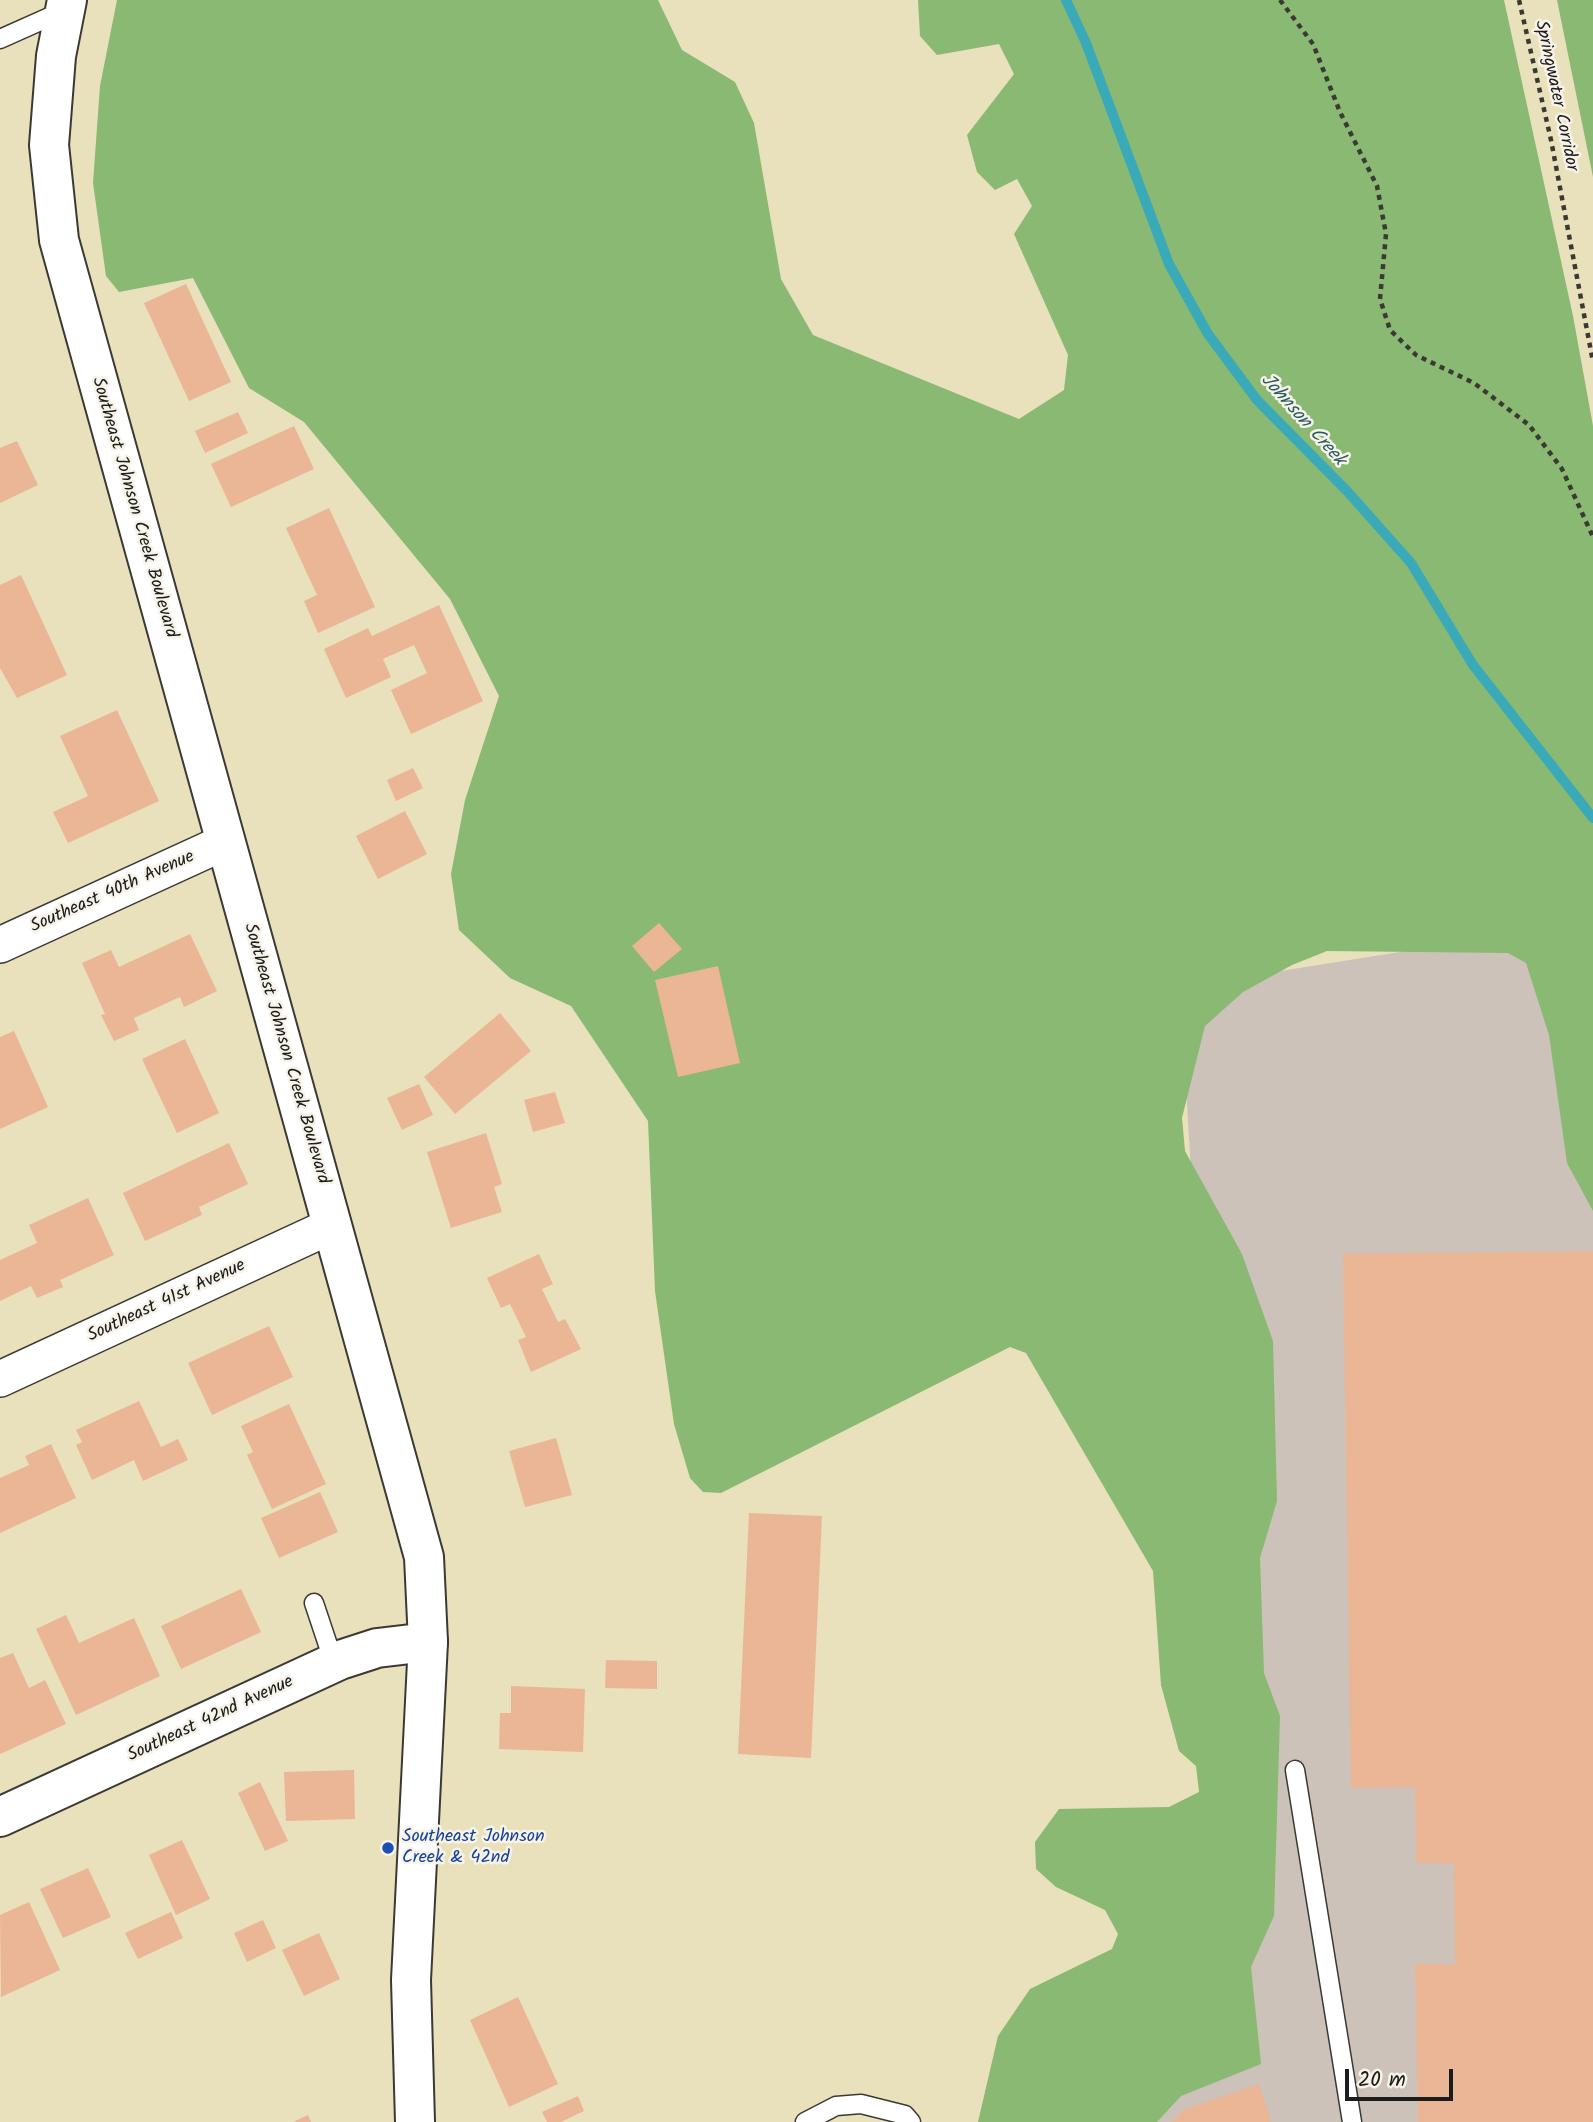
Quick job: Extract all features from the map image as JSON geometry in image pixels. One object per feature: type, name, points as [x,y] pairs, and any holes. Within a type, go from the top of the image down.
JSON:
[{"type":"main road","name":"Southeast Johnson Creek Boulevard","points":[[66,5],[56,55],[49,145],[59,240],[421,1545],[428,1595],[428,1642],[411,1980],[415,2122]]},
{"type":"main road","name":"Southeast 42nd Avenue","points":[[0,1818],[334,1663],[377,1648],[428,1642]]},
{"type":"street","name":"Southeast 40th Avenue","points":[[0,945],[225,842]]},
{"type":"street","name":"Southeast 41st Avenue","points":[[0,1379],[333,1225]]},
{"type":"lane","points":[[0,39],[66,5]]},
{"type":"lane","points":[[314,1603],[334,1663]]},
{"type":"lane","points":[[1295,1770],[1352,2122]]},
{"type":"lane","points":[[804,2122],[836,2105],[861,2104],[905,2115],[911,2122]]},
{"type":"path","points":[[1280,0],[1313,44],[1340,112],[1371,170],[1384,218],[1386,251],[1380,299],[1390,330],[1416,355],[1474,383],[1530,425],[1562,469],[1593,537]]},
{"type":"path","name":"Springwater Corridor","points":[[1519,0],[1556,166],[1593,362]]},
{"type":"shaded area","points":[[1588,922],[1593,965],[1593,2122],[1116,2122],[1244,2061],[1180,987]]},
{"type":"green space","points":[[117,0],[658,0],[682,50],[735,82],[754,123],[781,279],[813,335],[1019,419],[1064,390],[1068,355],[1014,234],[1032,206],[1017,179],[995,190],[977,172],[967,135],[1014,74],[999,44],[937,55],[920,36],[918,0],[1504,0],[1573,316],[1593,426],[1593,1211],[1567,1163],[1549,1035],[1526,963],[1508,953],[1327,951],[1292,965],[1243,992],[1205,1026],[1182,1118],[1185,1151],[1242,1254],[1273,1341],[1277,1501],[1260,1558],[1264,1673],[1280,1716],[1274,1916],[1251,1967],[1261,2064],[1181,2096],[1157,2122],[978,2122],[998,2036],[1030,1989],[1112,1949],[1118,1934],[1105,1910],[1056,1887],[1036,1869],[1035,1842],[1059,1809],[1169,1807],[1199,1792],[1196,1766],[1179,1751],[1161,1685],[1153,1571],[1026,1353],[1010,1347],[721,1493],[703,1492],[690,1478],[674,1424],[655,1291],[648,1121],[571,1006],[510,978],[459,930],[451,874],[465,800],[499,696],[450,599],[304,422],[249,388],[193,278],[119,292],[106,276],[93,183],[100,86]]},
{"type":"green space","points":[[1557,0],[1593,0],[1593,177]]},
{"type":"building","points":[[186,284],[231,382],[189,401],[144,303]]},
{"type":"building","points":[[238,412],[248,433],[205,453],[195,431]]},
{"type":"building","points":[[294,426],[314,469],[231,507],[211,464]]},
{"type":"building","points":[[17,441],[38,485],[0,503],[0,448]]},
{"type":"building","points":[[329,508],[375,607],[318,633],[304,601],[317,595],[286,528]]},
{"type":"building","points":[[21,575],[67,675],[17,698],[0,668],[0,585]]},
{"type":"building","points":[[439,605],[483,701],[411,734],[391,690],[427,673],[414,645],[383,659],[391,677],[346,698],[324,649],[368,628],[372,636]]},
{"type":"building","points":[[117,710],[159,801],[68,843],[53,812],[88,796],[60,736]]},
{"type":"building","points":[[413,768],[423,788],[396,801],[387,780]]},
{"type":"building","points":[[405,811],[427,854],[378,879],[356,836]]},
{"type":"building","points":[[659,923],[682,949],[654,972],[632,946]]},
{"type":"building","points":[[190,934],[217,991],[184,1007],[180,997],[134,1018],[139,1030],[114,1041],[101,1015],[105,1014],[82,963],[111,950],[119,967]]},
{"type":"building","points":[[718,966],[740,1063],[678,1077],[655,980]]},
{"type":"building","points":[[500,1013],[531,1051],[455,1114],[424,1077]]},
{"type":"building","points":[[14,1031],[48,1107],[0,1129],[0,1037]]},
{"type":"building","points":[[185,1039],[219,1113],[177,1133],[142,1059]]},
{"type":"building","points":[[419,1084],[433,1115],[402,1130],[387,1098]]},
{"type":"building","points":[[555,1092],[565,1123],[533,1132],[524,1100]]},
{"type":"building","points":[[486,1133],[502,1184],[494,1187],[502,1212],[451,1228],[427,1152]]},
{"type":"building","points":[[229,1143],[248,1184],[199,1207],[202,1215],[145,1241],[123,1193]]},
{"type":"building","points":[[88,1198],[114,1255],[60,1280],[63,1287],[37,1298],[31,1286],[0,1301],[0,1260],[37,1243],[29,1225]]},
{"type":"building","points":[[1593,1251],[1593,2122],[1418,2122],[1415,1964],[1455,1964],[1454,1863],[1416,1863],[1415,1787],[1351,1788],[1343,1254]]},
{"type":"building","points":[[539,1254],[553,1284],[542,1289],[558,1322],[565,1319],[581,1349],[531,1372],[518,1340],[526,1337],[510,1304],[501,1308],[487,1278]]},
{"type":"building","points":[[269,1326],[293,1377],[212,1415],[188,1363]]},
{"type":"building","points":[[139,1401],[161,1447],[178,1439],[188,1460],[143,1481],[134,1460],[92,1480],[76,1445],[82,1442],[76,1430]]},
{"type":"building","points":[[289,1404],[326,1484],[272,1509],[247,1455],[253,1452],[241,1426]]},
{"type":"building","points":[[556,1438],[572,1495],[525,1507],[509,1451]]},
{"type":"building","points":[[51,1444],[76,1498],[0,1533],[0,1478],[29,1465],[25,1456]]},
{"type":"building","points":[[320,1492],[338,1532],[279,1558],[261,1518]]},
{"type":"building","points":[[749,1513],[822,1516],[811,1758],[738,1754]]},
{"type":"building","points":[[241,1589],[261,1632],[181,1669],[161,1626]]},
{"type":"building","points":[[66,1615],[79,1643],[134,1618],[160,1676],[76,1715],[36,1629]]},
{"type":"building","points":[[13,1653],[29,1688],[45,1680],[66,1724],[0,1754],[0,1658]]},
{"type":"building","points":[[606,1660],[657,1661],[657,1689],[605,1688]]},
{"type":"building","points":[[511,1686],[585,1689],[583,1752],[499,1749],[500,1713],[511,1713]]},
{"type":"building","points":[[354,1770],[355,1819],[286,1821],[284,1772]]},
{"type":"building","points":[[260,1782],[288,1841],[265,1851],[238,1793]]},
{"type":"building","points":[[182,1840],[210,1899],[176,1915],[149,1855]]},
{"type":"building","points":[[88,1868],[111,1917],[63,1938],[40,1889]]},
{"type":"building","points":[[29,1902],[60,1970],[1,1997],[0,1915]]},
{"type":"building","points":[[171,1912],[183,1938],[138,1959],[125,1933]]},
{"type":"building","points":[[263,1920],[276,1948],[247,1962],[234,1933]]},
{"type":"building","points":[[319,1933],[340,1979],[304,1996],[282,1950]]},
{"type":"building","points":[[518,1997],[558,2084],[509,2107],[470,2020]]},
{"type":"building","points":[[1259,2084],[1271,2122],[1172,2122],[1183,2110]]},
{"type":"building","points":[[578,2096],[584,2111],[561,2122],[547,2122],[542,2112]]},
{"type":"building","points":[[308,2115],[311,2122],[293,2122]]},
{"type":"waterway","name":"Johnson Creek","points":[[1066,0],[1086,43],[1169,264],[1208,334],[1257,400],[1347,491],[1411,563],[1473,665],[1593,818]]},
{"type":"place","name":"Southeast Johnson Creek & 42nd","points":[[388,1848]]}]
